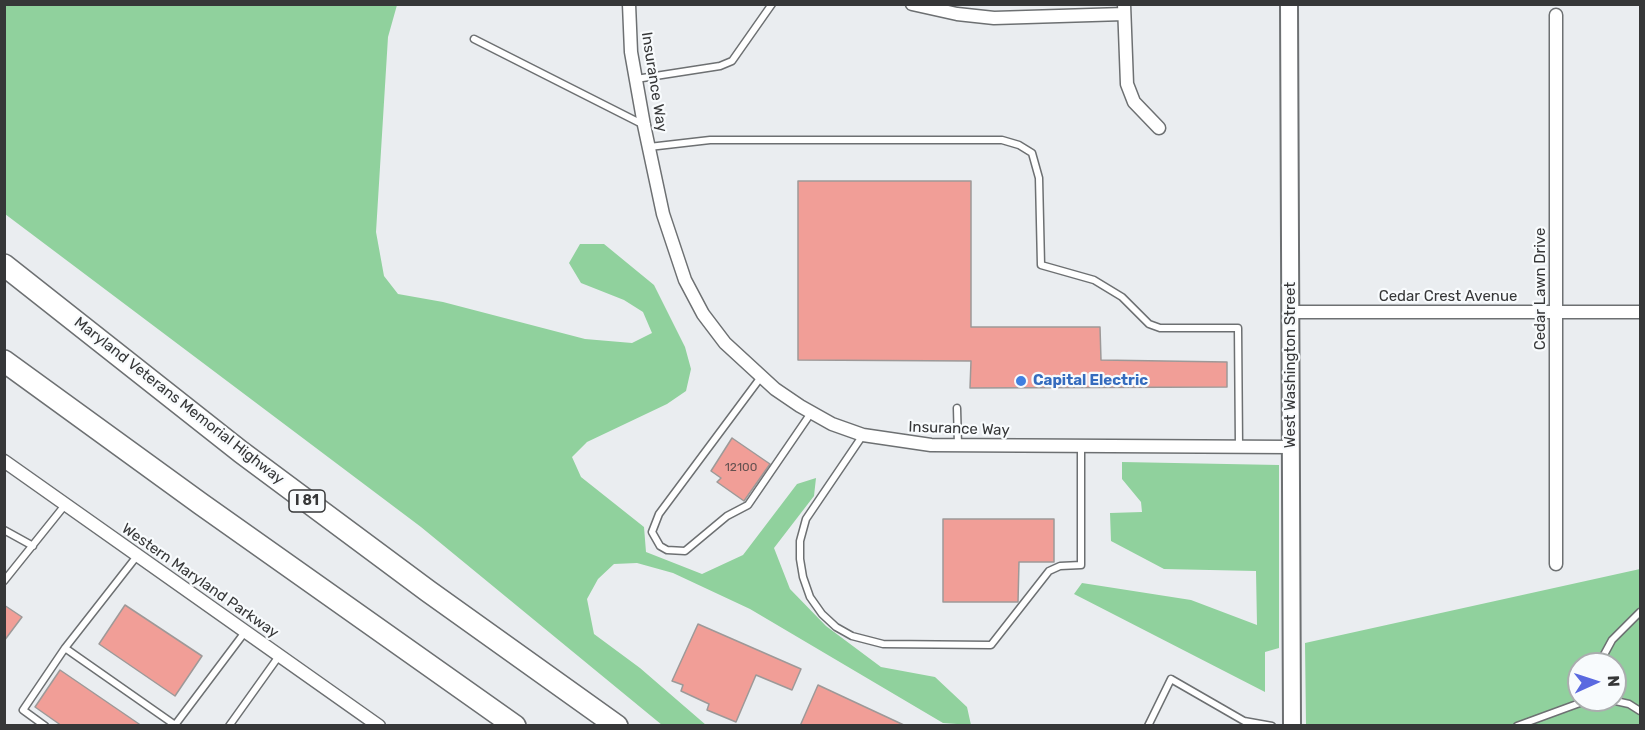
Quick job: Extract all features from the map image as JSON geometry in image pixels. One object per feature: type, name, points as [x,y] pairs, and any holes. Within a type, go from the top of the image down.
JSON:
[{"type":"highway","name":"Maryland Veterans Memorial Highway","points":[[4,265],[250,459],[428,591],[617,726]]},
{"type":"highway","points":[[4,361],[515,726]]},
{"type":"main road","name":"West Washington Street","points":[[1289,4],[1292,726]]},
{"type":"street","name":"Insurance Way","points":[[629,4],[631,52],[644,125],[663,214],[685,280],[703,314],[725,344],[761,377],[811,413],[863,435],[901,442],[958,445],[1291,447]]},
{"type":"street","points":[[912,4],[957,14],[994,18],[1124,9],[1126,84],[1134,102],[1159,128]]},
{"type":"street","name":"Cedar Lawn Drive","points":[[1556,15],[1556,564]]},
{"type":"street","name":"Cedar Crest Avenue","points":[[1291,312],[1641,312]]},
{"type":"street","name":"Western Maryland Parkway","points":[[4,461],[379,726]]},
{"type":"lane","points":[[636,79],[720,66],[732,61],[772,4]]},
{"type":"lane","points":[[474,39],[644,125]]},
{"type":"lane","points":[[649,147],[710,140],[1002,140],[1019,145],[1032,153],[1038,172],[1041,265],[1094,280],[1122,297],[1149,324],[1160,328],[1238,328],[1239,447]]},
{"type":"lane","points":[[761,377],[659,514],[652,532],[660,546],[667,550],[685,551],[727,516],[748,505],[811,413]]},
{"type":"lane","points":[[957,408],[958,445]]},
{"type":"lane","points":[[863,435],[806,519],[800,541],[800,559],[810,597],[822,614],[836,627],[852,636],[883,644],[991,645],[1049,572],[1060,566],[1081,565],[1081,446]]},
{"type":"lane","points":[[4,581],[66,504]]},
{"type":"lane","points":[[4,530],[33,546]]},
{"type":"lane","points":[[45,726],[23,710],[65,648],[138,555]]},
{"type":"lane","points":[[1606,652],[1612,640],[1641,612]]},
{"type":"lane","points":[[65,648],[175,725],[246,631]]},
{"type":"lane","points":[[229,726],[280,655]]},
{"type":"lane","points":[[1148,726],[1171,679],[1243,723],[1272,726]]},
{"type":"lane","points":[[1627,704],[1641,711]]},
{"type":"lane","points":[[1517,726],[1567,708]]},
{"type":"green space","points":[[4,5],[397,5],[388,37],[376,232],[384,276],[398,294],[443,302],[585,339],[632,343],[652,333],[643,312],[624,300],[581,283],[569,263],[580,244],[604,244],[654,285],[685,347],[691,369],[686,391],[667,404],[587,442],[572,457],[581,477],[644,527],[646,552],[702,574],[743,555],[797,484],[816,478],[814,496],[774,548],[790,589],[826,626],[881,667],[935,677],[967,707],[971,725],[943,723],[750,609],[673,573],[637,563],[614,564],[598,579],[587,599],[594,634],[640,668],[706,725],[662,725],[421,527],[5,214]]},
{"type":"green space","points":[[1122,462],[1279,465],[1279,648],[1265,652],[1265,692],[1074,594],[1082,583],[1191,600],[1257,625],[1256,571],[1164,569],[1111,541],[1110,513],[1142,512],[1141,502],[1122,479]]},
{"type":"green space","points":[[1640,569],[1640,725],[1306,725],[1305,643]]},
{"type":"building","points":[[798,181],[971,181],[971,327],[1100,327],[1101,360],[1227,362],[1227,387],[970,388],[971,361],[798,360]]},
{"type":"building","points":[[732,438],[770,464],[744,501],[717,482],[721,478],[711,471]]},
{"type":"building","points":[[943,519],[1054,519],[1054,562],[1019,562],[1018,602],[943,602]]},
{"type":"building","points":[[4,605],[22,617],[4,641]]},
{"type":"building","points":[[125,605],[202,656],[175,696],[99,644]]},
{"type":"building","points":[[698,624],[801,669],[792,690],[756,675],[736,722],[707,710],[709,704],[681,691],[683,685],[672,681]]},
{"type":"building","points":[[60,670],[142,726],[62,726],[35,707]]},
{"type":"building","points":[[818,685],[906,726],[800,726]]},
{"type":"place","name":"Capital Electric","points":[[1021,381]]}]
